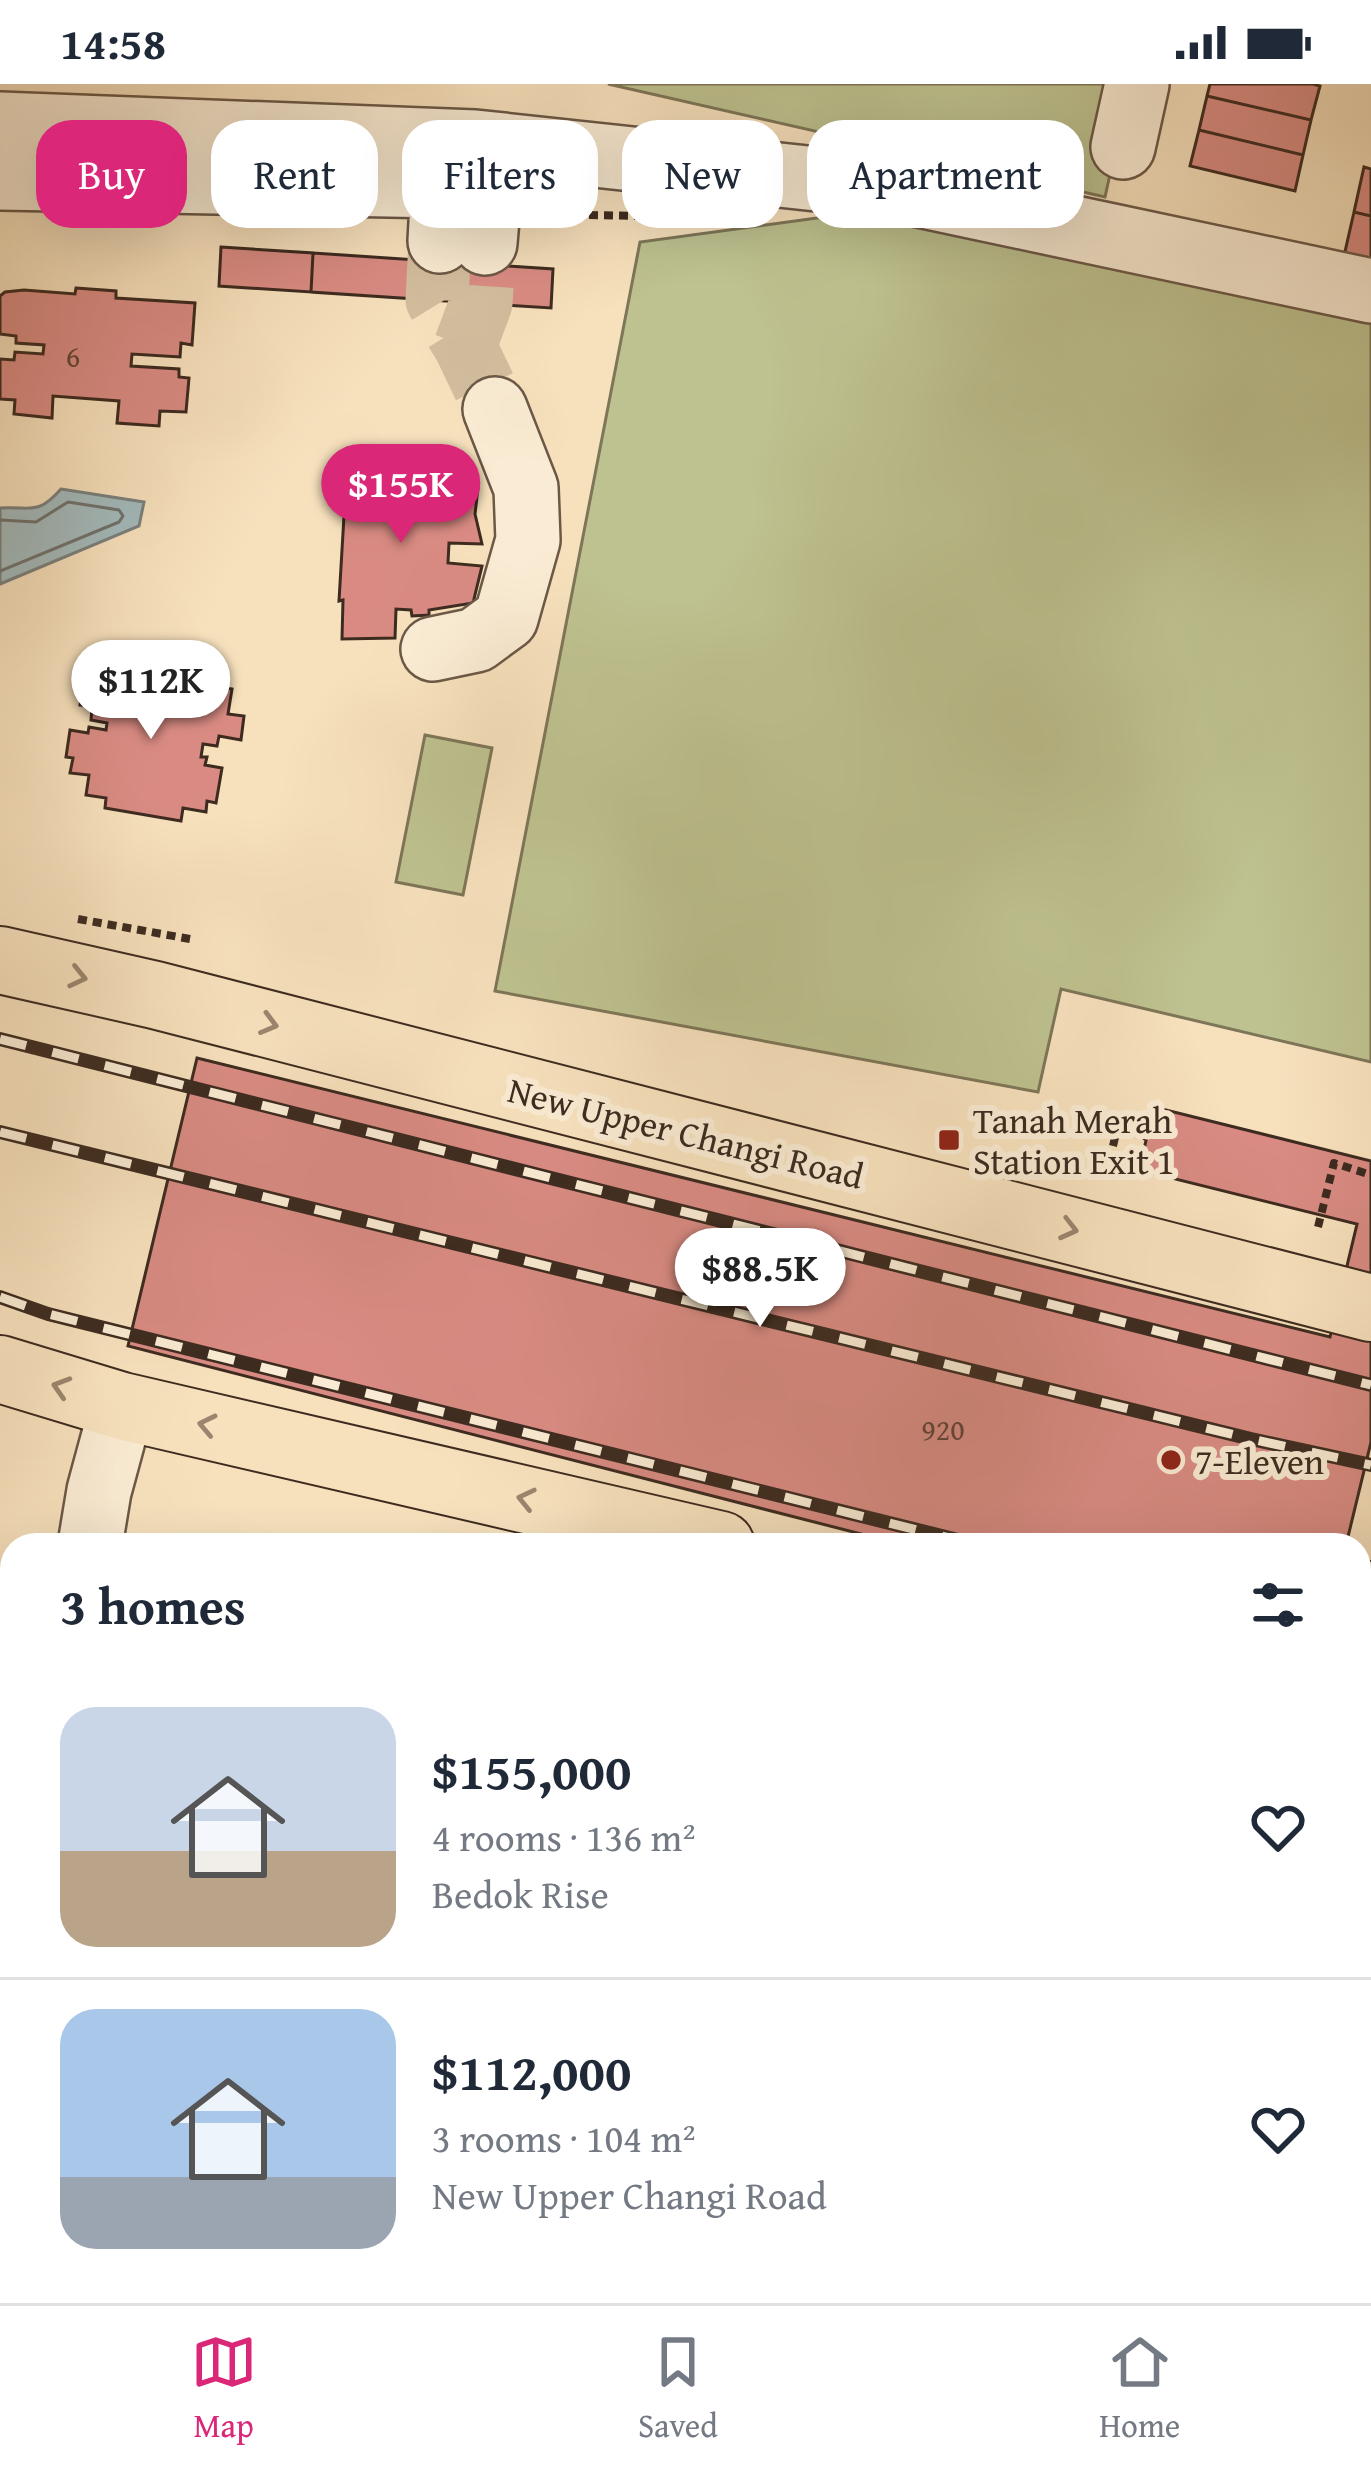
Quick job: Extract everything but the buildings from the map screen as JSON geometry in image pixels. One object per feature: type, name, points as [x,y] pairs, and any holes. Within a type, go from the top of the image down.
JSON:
[{"type":"main road","name":"New Upper Changi Road","points":[[0,960],[155,995],[1371,1308]]},
{"type":"main road","points":[[0,1369],[122,1406],[669,1533]]},
{"type":"street","points":[[1123,147],[1137,84]]},
{"type":"street","points":[[0,124],[402,190]]},
{"type":"street","points":[[0,178],[402,197]]},
{"type":"street","points":[[598,195],[872,185],[1371,291]]},
{"type":"street","points":[[433,649],[476,640],[506,618],[528,541],[526,488],[495,410]]},
{"type":"street","points":[[93,1533],[122,1406]]},
{"type":"path","points":[[68,917],[190,939]]},
{"type":"path","points":[[1113,1145],[1117,1129],[1147,1137]]},
{"type":"path","points":[[1318,1228],[1334,1163],[1371,1175]]},
{"type":"green space","points":[[608,84],[1130,84],[1105,197],[1084,192],[1084,120],[807,120],[807,129],[783,120]]},
{"type":"green space","points":[[807,219],[807,228],[946,228],[1371,320],[1371,1062],[1061,989],[1038,1092],[495,991],[640,242],[743,228],[783,228],[783,223]]},
{"type":"green space","points":[[425,735],[492,748],[463,895],[396,882]]},
{"type":"water","points":[[61,489],[144,502],[139,526],[0,584],[0,508],[40,506]]},
{"type":"tunnel","points":[[440,241],[437,300],[495,409]]},
{"type":"tunnel","points":[[465,346],[481,303],[485,243]]},
{"type":"railway","points":[[0,1039],[1371,1385]]},
{"type":"railway","points":[[0,1132],[1371,1465]]},
{"type":"railway","points":[[0,1297],[48,1314],[930,1533]]},
{"type":"place","name":"Tanah Merah Station Exit 1","points":[[949,1140]]},
{"type":"place","name":"7-Eleven","points":[[1171,1460]]}]
